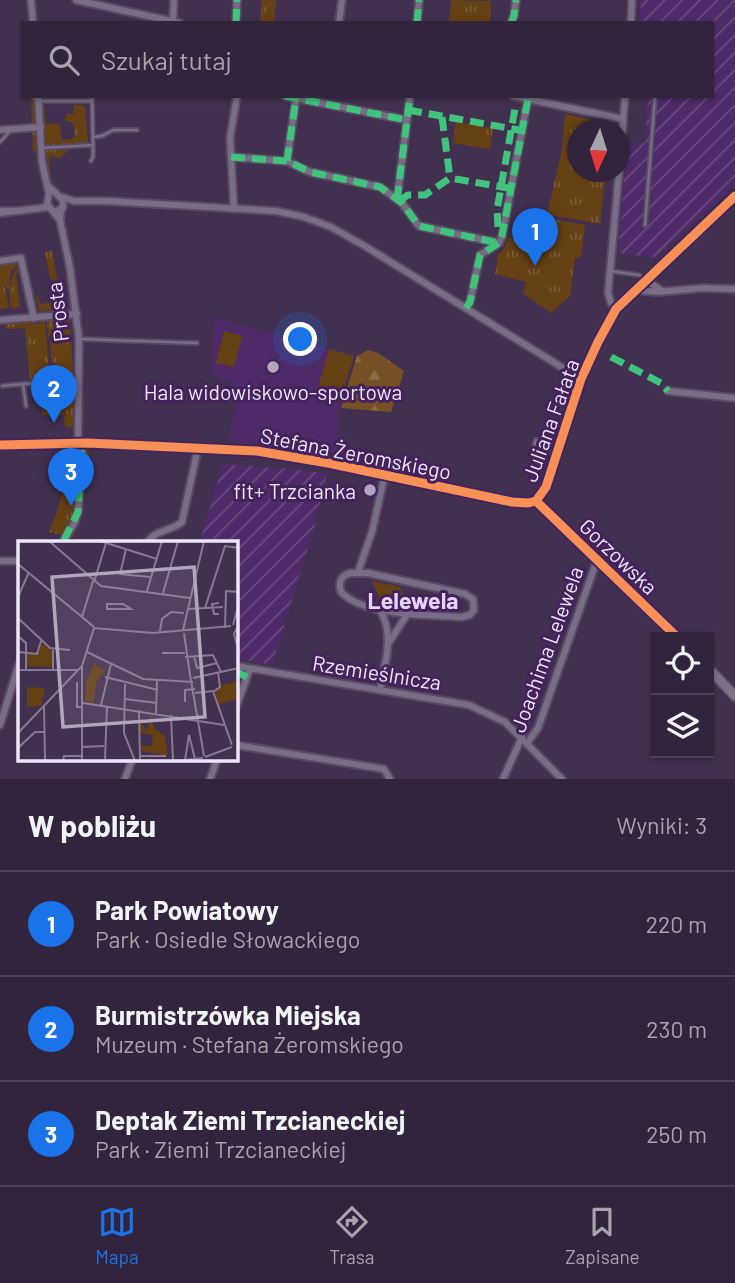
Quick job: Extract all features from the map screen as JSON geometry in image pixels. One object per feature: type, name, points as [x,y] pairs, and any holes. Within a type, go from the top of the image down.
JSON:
[{"type":"main road","name":"Juliana Fałata","points":[[536,501],[546,487],[552,452],[581,379],[616,309],[735,197]]},
{"type":"main road","name":"Stefana Żeromskiego","points":[[0,445],[80,443],[284,454],[521,503],[536,501]]},
{"type":"main road","name":"Gorzowska","points":[[536,501],[672,632]]},
{"type":"main road","points":[[714,674],[735,696]]},
{"type":"street","points":[[31,0],[33,21]]},
{"type":"street","points":[[76,0],[172,21]]},
{"type":"street","points":[[174,0],[177,21]]},
{"type":"street","points":[[236,21],[237,0]]},
{"type":"street","points":[[338,20],[342,0]]},
{"type":"street","points":[[417,21],[419,0]]},
{"type":"street","points":[[512,21],[516,0]]},
{"type":"street","points":[[631,21],[632,0]]},
{"type":"street","points":[[234,209],[231,127],[237,98]]},
{"type":"street","points":[[287,161],[296,98],[407,120]]},
{"type":"street","points":[[397,200],[410,98]]},
{"type":"street","points":[[523,98],[623,119],[625,98]]},
{"type":"street","points":[[38,99],[41,148],[49,198],[57,208]]},
{"type":"street","points":[[466,308],[470,302],[480,255],[499,243],[528,99]]},
{"type":"street","points":[[0,130],[41,127]]},
{"type":"street","points":[[231,157],[287,161],[310,172],[380,187],[397,200],[419,226],[499,243]]},
{"type":"street","points":[[616,309],[608,293],[618,182]]},
{"type":"street","points":[[48,185],[60,196],[74,201],[276,211],[304,217],[331,228],[581,379]]},
{"type":"street","points":[[49,198],[60,196]]},
{"type":"street","points":[[57,208],[60,196]]},
{"type":"street","points":[[0,211],[57,208],[74,201]]},
{"type":"street","name":"Prosta","points":[[57,208],[77,314],[79,339],[78,512],[66,541]]},
{"type":"street","points":[[0,261],[21,258],[34,318]]},
{"type":"street","points":[[645,279],[662,291]]},
{"type":"street","points":[[635,289],[735,289]]},
{"type":"street","points":[[0,320],[77,314]]},
{"type":"street","points":[[668,391],[735,398]]},
{"type":"street","points":[[148,541],[182,522],[198,448]]},
{"type":"street","points":[[358,572],[372,532],[385,474]]},
{"type":"street","name":"Joachima Lelewela","points":[[562,779],[525,740],[538,728],[597,559]]},
{"type":"street","points":[[0,561],[18,561]]},
{"type":"street","points":[[358,572],[466,594],[475,604],[474,610],[466,617],[380,610],[341,592],[340,583],[344,576],[358,572]]},
{"type":"street","points":[[380,610],[389,641],[380,690]]},
{"type":"street","points":[[389,641],[408,613]]},
{"type":"street","name":"Rzemieślnicza","points":[[238,666],[469,705],[505,722],[525,740]]},
{"type":"street","points":[[0,725],[18,667]]},
{"type":"street","points":[[238,702],[250,669]]},
{"type":"street","points":[[503,779],[525,740]]},
{"type":"street","points":[[238,745],[384,769],[390,779]]},
{"type":"street","points":[[125,779],[131,762]]},
{"type":"street","points":[[210,779],[216,762]]},
{"type":"lane","points":[[645,225],[655,98]]},
{"type":"lane","points":[[38,99],[92,99],[91,161]]},
{"type":"lane","points":[[0,142],[11,130]]},
{"type":"lane","points":[[93,137],[113,130],[137,130]]},
{"type":"lane","points":[[41,148],[93,145]]},
{"type":"lane","points":[[610,271],[639,275],[645,279]]},
{"type":"lane","points":[[79,339],[197,343]]},
{"type":"lane","points":[[2,386],[80,379]]},
{"type":"lane","points":[[23,384],[26,406]]},
{"type":"shaded area","points":[[641,0],[735,0],[735,184],[655,258],[618,253],[624,182],[630,182],[630,143],[645,143],[648,98],[714,98],[714,21],[639,21]]},
{"type":"shaded area","points":[[215,317],[354,356],[340,402],[337,461],[254,443],[228,442],[236,401],[233,383],[210,375]]},
{"type":"shaded area","points":[[223,464],[327,474],[316,522],[272,665],[238,658],[238,541],[200,541]]},
{"type":"green space","points":[[262,0],[276,0],[274,21],[260,21]]},
{"type":"green space","points":[[451,0],[491,1],[490,21],[449,21]]},
{"type":"green space","points":[[31,98],[43,98],[46,124],[59,123],[62,140],[72,139],[75,135],[74,125],[65,121],[66,114],[74,114],[73,105],[82,105],[85,108],[88,142],[47,146],[48,150],[69,150],[60,158],[49,156],[51,181],[43,135],[35,135],[37,151],[33,152]]},
{"type":"green space","points":[[565,114],[588,119],[567,119],[567,182],[605,182],[600,224],[547,214],[562,150]]},
{"type":"green space","points":[[456,122],[493,128],[490,149],[453,143]]},
{"type":"green space","points":[[541,217],[585,225],[581,257],[575,258],[570,296],[551,313],[523,293],[526,282],[495,274],[498,254],[502,252],[509,237],[515,239],[518,227],[539,233]]},
{"type":"green space","points":[[52,251],[63,309],[39,311],[36,297],[39,297],[40,304],[55,302],[53,279],[50,279],[45,252]]},
{"type":"green space","points":[[14,262],[18,264],[11,271],[8,290],[4,284],[9,308],[0,309],[0,266]]},
{"type":"green space","points":[[19,265],[21,272],[16,273],[20,307],[12,309],[10,286]]},
{"type":"green space","points":[[67,319],[70,322],[73,374],[72,377],[54,377],[55,363],[52,363],[50,342],[53,337],[48,336],[47,320]]},
{"type":"green space","points":[[28,321],[33,324],[45,322],[50,378],[30,380],[25,328],[5,329],[7,322]]},
{"type":"green space","points":[[224,331],[242,336],[234,367],[216,363]]},
{"type":"green space","points":[[329,349],[354,356],[340,402],[316,395]]},
{"type":"green space","points":[[368,350],[378,353],[404,371],[391,412],[341,408],[357,356]]},
{"type":"green space","points":[[75,383],[73,427],[65,427],[64,415],[42,415],[42,409],[52,409],[51,384]]},
{"type":"green space","points":[[90,451],[81,517],[73,537],[49,532],[62,493],[66,452]]},
{"type":"green space","points":[[372,581],[400,587],[403,595],[399,605],[382,603]]},
{"type":"marked path","points":[[236,21],[237,0]]},
{"type":"marked path","points":[[417,21],[419,0]]},
{"type":"marked path","points":[[512,21],[516,0]]},
{"type":"marked path","points":[[295,98],[407,120]]},
{"type":"marked path","points":[[287,161],[296,98]]},
{"type":"marked path","points":[[397,200],[410,98]]},
{"type":"marked path","points":[[466,308],[470,302],[480,255],[499,243],[502,236],[528,99]]},
{"type":"marked path","points":[[498,227],[497,210],[516,103]]},
{"type":"marked path","points":[[408,110],[519,130]]},
{"type":"marked path","points":[[442,117],[450,178]]},
{"type":"marked path","points":[[231,157],[287,161],[310,172],[380,187],[402,203],[419,226],[499,243]]},
{"type":"marked path","points":[[399,201],[408,195],[425,195],[450,178],[508,188]]},
{"type":"marked path","points":[[611,357],[661,383],[668,391]]},
{"type":"marked path","points":[[64,540],[78,512],[82,443]]},
{"type":"marked path","points":[[238,673],[247,677]]},
{"type":"cycle path","points":[[536,501],[546,487],[581,379],[616,309],[735,196]]},
{"type":"cycle path","points":[[0,445],[88,443],[257,451],[328,463],[512,502],[536,501]]},
{"type":"cycle path","points":[[536,501],[672,632]]},
{"type":"place","name":"Park Powiatowy","points":[[535,266]]},
{"type":"place","name":"Hala widowiskowo-sportowa","points":[[273,367]]},
{"type":"place","name":"Burmistrzówka Miejska","points":[[54,423]]},
{"type":"place","name":"fit+ Trzcianka","points":[[370,490]]},
{"type":"place","name":"Deptak Ziemi Trzcianeckiej","points":[[71,506]]},
{"type":"district","name":"Lelewela","points":[[413,600]]}]
